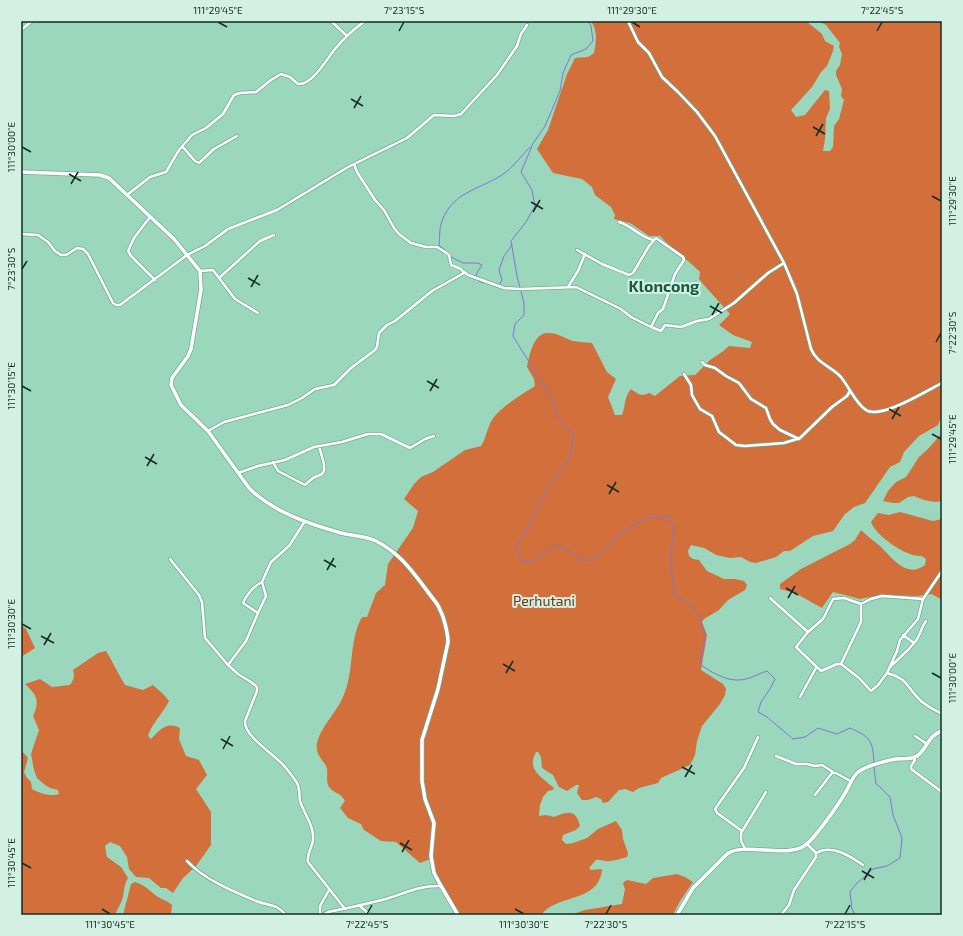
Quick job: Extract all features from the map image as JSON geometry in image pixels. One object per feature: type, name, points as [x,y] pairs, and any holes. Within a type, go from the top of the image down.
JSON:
[{"type":"street","points":[[21,30],[32,21]]},
{"type":"street","points":[[331,21],[347,36]]},
{"type":"street","points":[[127,195],[150,177],[166,172],[182,146],[192,135],[203,130],[221,116],[232,97],[237,94],[256,92],[281,74],[290,77],[298,84],[306,82],[321,69],[334,50],[347,36],[365,21]]},
{"type":"street","points":[[628,21],[638,42],[649,53],[662,77],[696,112],[715,136],[784,263],[798,294],[813,353],[820,362],[839,376],[863,408],[868,412],[875,413],[905,402],[942,382]]},
{"type":"street","points":[[21,234],[38,235],[48,242],[55,251],[61,255],[66,255],[77,248],[84,249],[113,303],[118,306],[127,301],[187,255],[205,246],[231,227],[277,210],[354,164],[403,140],[434,116],[457,116],[463,113],[497,75],[517,46],[521,34],[527,25]]},
{"type":"street","points":[[182,146],[195,161],[199,163],[214,149],[237,136]]},
{"type":"street","points":[[354,164],[367,188],[384,210],[399,234],[411,243],[426,247],[437,247],[449,255],[451,265],[468,275],[504,288],[580,288],[621,309],[631,317],[661,331],[665,325],[681,328],[697,321],[708,319],[734,303],[763,277],[784,263]]},
{"type":"street","points":[[21,172],[105,176],[112,180],[174,239],[200,271],[201,290],[191,349],[171,382],[172,388],[181,405],[208,431],[249,488],[261,499],[280,510],[315,525],[350,535],[370,538],[381,544],[407,564],[440,609],[448,635],[448,642],[438,688],[422,740],[421,751],[423,791],[434,823],[432,861],[434,873],[440,886],[458,915]]},
{"type":"street","points":[[150,217],[134,238],[128,251],[131,256],[155,280]]},
{"type":"street","points":[[619,222],[628,225],[645,238],[653,240],[658,238],[662,243],[682,256],[684,260],[675,274],[663,309],[657,314],[651,327]]},
{"type":"street","points":[[219,278],[260,241],[274,235]]},
{"type":"street","points":[[577,250],[606,266],[631,275],[653,240]]},
{"type":"street","points":[[568,287],[578,271],[585,254]]},
{"type":"street","points":[[200,271],[204,272],[212,269],[235,299],[258,313]]},
{"type":"street","points":[[208,431],[224,422],[288,405],[302,398],[315,388],[334,385],[351,368],[375,350],[378,343],[379,333],[387,325],[395,321],[432,291],[464,272]]},
{"type":"street","points":[[702,362],[739,383],[751,399],[766,408],[770,419],[780,430],[799,439]]},
{"type":"street","points":[[684,374],[691,385],[692,395],[700,409],[712,416],[719,432],[736,445],[745,446],[784,443],[799,439],[832,407],[848,396],[850,390]]},
{"type":"street","points":[[238,473],[258,466],[286,460],[319,446],[342,442],[372,433],[380,434],[410,448],[425,438],[434,436]]},
{"type":"street","points":[[273,462],[278,471],[305,485],[313,478],[322,474],[324,471],[324,464],[319,446]]},
{"type":"street","points":[[258,612],[243,603],[244,599],[262,582],[272,562],[289,546],[305,521]]},
{"type":"street","points":[[170,559],[199,595],[202,602],[205,638],[228,666],[257,687],[257,691],[245,724],[257,741],[285,766],[297,783],[300,791],[301,802],[310,822],[313,834],[312,844],[307,858],[308,862],[345,909]]},
{"type":"street","points":[[923,599],[882,596],[861,604],[844,598],[834,598],[825,617],[808,632],[796,647],[816,668],[821,671],[837,664],[841,664],[859,678],[870,691],[875,688],[886,673],[903,635],[918,619],[923,599],[942,572]]},
{"type":"street","points":[[228,666],[246,641],[266,596],[262,582]]},
{"type":"street","points":[[770,598],[808,632]]},
{"type":"street","points":[[841,664],[860,622],[861,604]]},
{"type":"street","points":[[889,668],[919,638],[921,629],[926,621]]},
{"type":"street","points":[[903,635],[914,642]]},
{"type":"street","points":[[800,697],[816,668]]},
{"type":"street","points":[[886,673],[903,680],[921,701],[942,714]]},
{"type":"street","points":[[677,915],[693,888],[724,856],[733,851],[795,849],[802,847],[807,844],[821,827],[858,772],[890,760],[914,758],[919,754],[932,736],[942,731]]},
{"type":"street","points":[[915,736],[926,744]]},
{"type":"street","points":[[742,831],[717,813],[715,809],[744,768],[758,737]]},
{"type":"street","points":[[776,756],[796,764],[815,766],[822,765],[852,782]]},
{"type":"street","points":[[914,758],[915,760],[910,766],[911,769],[942,792]]},
{"type":"street","points":[[815,795],[833,772]]},
{"type":"street","points":[[746,850],[741,841],[742,831],[766,792]]},
{"type":"street","points":[[807,844],[816,853]]},
{"type":"street","points":[[816,853],[823,850],[834,850],[863,865]]},
{"type":"street","points":[[781,915],[789,906],[794,890],[815,860],[816,853]]},
{"type":"street","points":[[187,860],[195,869],[214,881],[256,901],[277,906],[286,915]]},
{"type":"street","points":[[329,890],[320,906],[321,915],[391,897],[418,887],[440,886]]},
{"type":"street","points":[[359,906],[370,915]]},
{"type":"green space","name":"Perhutani","points":[[591,21],[806,21],[822,34],[825,41],[834,46],[827,66],[821,72],[812,87],[791,110],[796,117],[805,115],[825,90],[829,91],[830,109],[826,118],[823,151],[830,151],[833,147],[834,126],[839,119],[844,100],[841,96],[842,89],[836,75],[842,54],[839,47],[840,43],[826,25],[818,21],[942,21],[942,416],[938,425],[919,436],[904,452],[900,462],[890,467],[865,503],[854,507],[845,514],[833,531],[813,536],[790,551],[784,551],[776,557],[756,563],[750,562],[741,557],[730,558],[716,555],[704,548],[691,545],[688,551],[689,556],[693,559],[699,560],[707,571],[724,579],[744,581],[747,585],[745,590],[728,600],[719,610],[704,619],[702,622],[707,635],[701,670],[723,684],[726,689],[725,695],[720,704],[702,726],[697,741],[695,755],[690,765],[661,778],[658,783],[639,788],[633,792],[625,789],[619,790],[608,802],[603,803],[601,799],[596,797],[588,800],[582,800],[577,793],[579,785],[576,785],[567,791],[559,787],[553,775],[542,768],[541,757],[538,752],[536,752],[533,758],[534,768],[540,777],[554,788],[553,790],[548,791],[543,797],[540,805],[539,816],[546,815],[554,817],[563,813],[574,814],[580,826],[576,830],[563,835],[562,840],[566,844],[587,838],[598,829],[616,821],[622,830],[623,839],[628,853],[627,857],[613,861],[596,860],[589,868],[591,870],[602,869],[600,878],[595,886],[581,895],[555,904],[541,915],[460,915],[436,873],[433,858],[420,863],[396,842],[381,841],[364,830],[361,824],[348,818],[340,808],[345,801],[342,796],[333,791],[328,785],[327,769],[317,750],[317,744],[322,730],[340,703],[347,687],[355,636],[362,617],[367,617],[376,593],[385,585],[388,564],[413,528],[418,511],[404,499],[414,484],[421,477],[433,472],[465,450],[481,446],[490,424],[498,412],[535,386],[534,379],[527,367],[533,345],[544,333],[560,335],[572,341],[592,343],[607,372],[616,379],[608,397],[615,415],[622,415],[626,398],[631,389],[640,394],[644,395],[649,393],[655,396],[680,376],[695,375],[710,360],[729,346],[750,348],[752,342],[733,335],[719,325],[730,314],[699,279],[700,272],[695,267],[660,236],[649,236],[630,223],[614,219],[615,215],[611,207],[595,195],[592,187],[582,179],[553,173],[537,149],[548,130],[567,74],[575,58],[588,57],[594,53],[596,33]]},
{"type":"green space","points":[[942,433],[942,501],[935,502],[914,496],[908,497],[899,503],[883,501],[888,491],[896,482],[906,477],[919,457]]},
{"type":"green space","points":[[900,512],[933,521],[942,519],[942,600],[932,594],[918,596],[880,595],[860,599],[833,592],[822,608],[795,593],[780,589],[780,584],[801,569],[850,544],[855,540],[861,530],[900,565],[912,570],[918,569],[925,565],[926,559],[922,556],[916,556],[900,550],[892,545],[879,533],[871,522],[878,513],[889,515]]},
{"type":"green space","points":[[21,625],[26,629],[35,648],[21,657]]},
{"type":"green space","points":[[106,651],[125,685],[143,690],[153,685],[169,701],[152,727],[148,736],[151,739],[160,730],[167,726],[175,726],[180,728],[179,739],[186,756],[199,760],[207,775],[196,789],[211,812],[211,845],[196,866],[183,878],[173,893],[166,888],[161,888],[149,878],[136,877],[129,869],[127,857],[120,846],[110,842],[105,846],[107,857],[121,867],[128,878],[125,884],[122,900],[115,915],[21,915],[21,750],[28,758],[24,772],[31,782],[32,789],[45,794],[59,794],[58,790],[50,788],[37,778],[34,770],[31,754],[39,730],[33,716],[37,702],[35,695],[25,684],[40,679],[52,687],[70,685],[74,678],[73,670],[98,653]]},
{"type":"green space","points":[[677,874],[693,882],[680,901],[673,915],[570,915],[585,910],[622,904],[625,889],[623,884],[627,880],[646,884],[653,878]]},
{"type":"green space","points":[[135,882],[172,905],[171,915],[123,915],[131,884]]},
{"type":"waterway","points":[[532,145],[545,126],[560,91],[563,73],[571,55],[586,49],[593,41],[591,26],[588,21]]},
{"type":"waterway","points":[[532,146],[521,172],[532,190],[535,206],[526,222],[511,241],[517,276],[524,303],[524,315],[515,324],[513,336],[552,399],[559,418],[573,435],[571,457],[549,485],[523,537],[516,546],[521,561],[532,562],[552,547],[563,547],[571,551],[581,560],[591,560],[600,554],[619,534],[645,518],[668,516],[674,526],[671,567],[675,595],[691,605],[699,617],[704,630],[704,645],[700,656],[701,665],[719,676],[734,680],[746,679],[767,671],[775,679],[761,702],[758,712],[767,717],[793,739],[805,737],[818,728],[837,734],[850,728],[867,737],[870,741],[873,750],[874,764]]},
{"type":"waterway","points":[[448,253],[439,245],[441,224],[447,211],[461,196],[506,172],[530,147]]},
{"type":"waterway","points":[[499,285],[502,280],[499,270],[504,256],[512,245]]},
{"type":"waterway","points":[[451,257],[463,263],[478,263],[482,265],[476,276]]},
{"type":"waterway","points":[[476,279],[480,282],[488,283],[497,287]]},
{"type":"waterway","points":[[855,915],[852,909],[850,892],[856,884],[873,869],[887,866],[900,858],[902,838],[893,815],[890,797],[876,784],[874,767]]},
{"type":"district","name":"Kloncong","points":[[664,286]]}]
